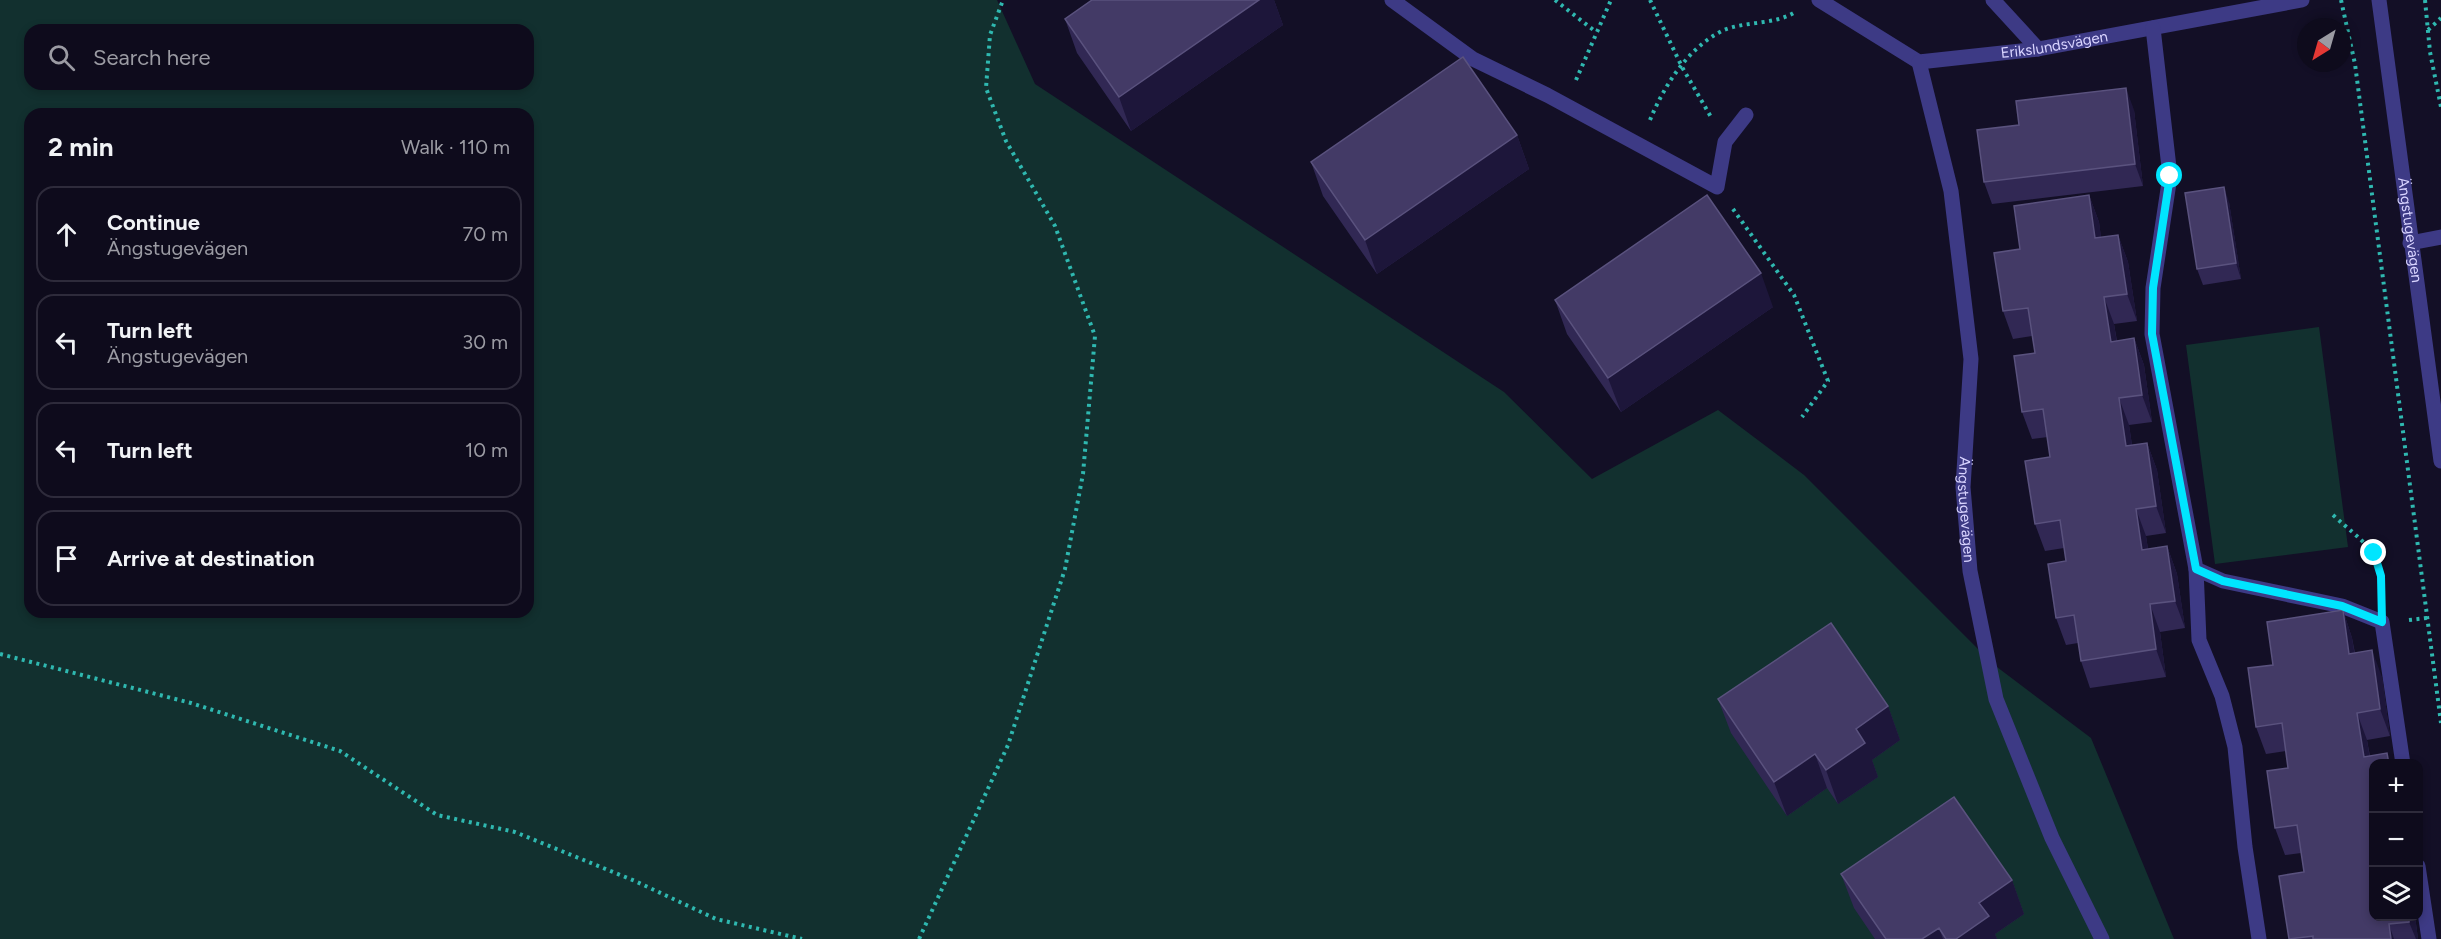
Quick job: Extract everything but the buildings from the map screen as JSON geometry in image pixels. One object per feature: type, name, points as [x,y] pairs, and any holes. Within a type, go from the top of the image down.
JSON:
[{"type":"street","points":[[1392,0],[1473,59],[1717,187],[1725,142],[1746,115]]},
{"type":"street","points":[[1819,0],[1919,62]]},
{"type":"street","points":[[1993,0],[2038,49]]},
{"type":"street","name":"Erikslundsvägen","points":[[1919,62],[2038,49],[2153,28],[2247,4],[2302,0]]},
{"type":"street","name":"Ängstugevägen","points":[[2379,0],[2441,461]]},
{"type":"street","points":[[2153,28],[2170,176],[2153,288],[2152,334],[2196,569],[2199,640],[2223,696],[2235,747],[2245,847],[2259,939]]},
{"type":"street","name":"Ängstugevägen","points":[[1919,62],[1951,191],[1969,336],[1971,359],[1963,486],[1970,571],[1996,699],[2052,838],[2102,939]]},
{"type":"street","points":[[2410,243],[2441,237]]},
{"type":"street","points":[[2196,569],[2223,581],[2342,606],[2382,622],[2402,759]]},
{"type":"street","points":[[2418,867],[2429,939]]},
{"type":"path","points":[[920,939],[1008,746],[1065,569],[1083,474],[1095,336],[1055,226],[1006,141],[986,88],[990,35],[1004,0]]},
{"type":"path","points":[[1556,0],[1596,32]]},
{"type":"path","points":[[1566,106],[1611,0]]},
{"type":"path","points":[[1650,0],[1682,67],[1725,142]]},
{"type":"path","points":[[2341,0],[2356,76],[2441,723]]},
{"type":"path","points":[[2425,0],[2441,107]]},
{"type":"path","points":[[1639,146],[1659,99],[1674,72],[1682,67],[1700,47],[1725,30],[1794,14],[1800,7]]},
{"type":"path","points":[[2428,30],[2441,18]]},
{"type":"path","points":[[1717,187],[1794,295],[1828,381],[1802,417]]},
{"type":"path","points":[[2333,515],[2374,553],[2381,576],[2382,622]]},
{"type":"path","points":[[0,654],[191,703],[340,751],[437,815],[515,832],[635,881],[716,919],[802,939]]},
{"type":"green space","points":[[0,0],[997,0],[1035,84],[1504,392],[1592,479],[1718,410],[1804,475],[1993,664],[2091,738],[2174,939],[0,939]]},
{"type":"green space","points":[[2319,327],[2348,547],[2215,564],[2186,345]]},
{"type":"route","points":[[2170,176],[2153,288],[2152,334],[2196,569],[2223,581],[2342,606],[2382,622],[2381,576],[2374,553]]}]
